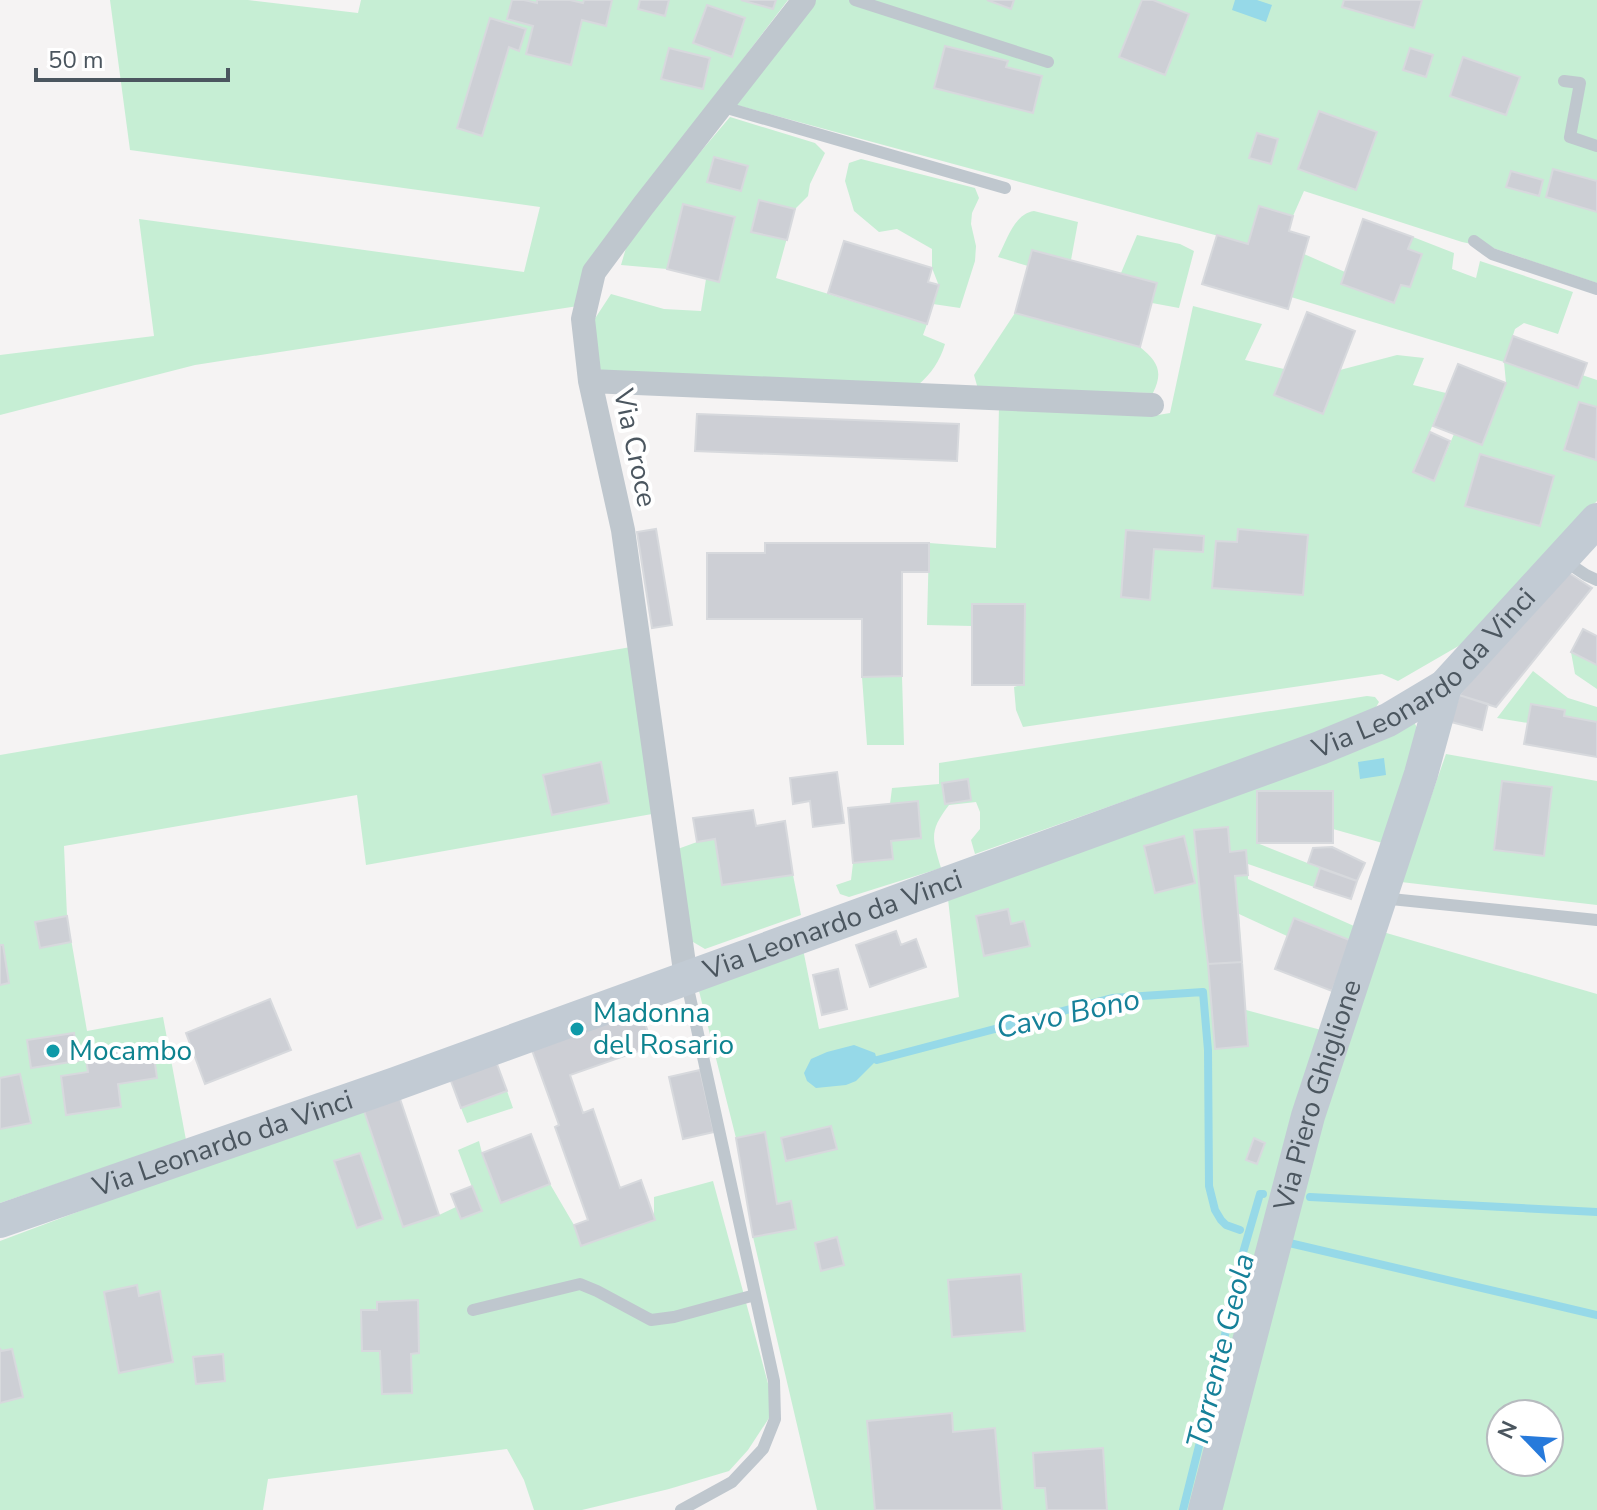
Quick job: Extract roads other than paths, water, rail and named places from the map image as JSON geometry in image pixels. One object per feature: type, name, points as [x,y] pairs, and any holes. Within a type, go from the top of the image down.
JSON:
[{"type":"street","name":"Via Croce","points":[[686,978],[623,530],[590,381],[583,319],[594,272],[804,0]]},
{"type":"street","points":[[590,381],[1152,405]]},
{"type":"street","name":"Via Leonardo da Vinci","points":[[0,1221],[303,1117],[1320,748],[1388,720],[1445,686],[1597,520]]},
{"type":"street","name":"Via Piero Ghiglione","points":[[1205,1510],[1308,1116],[1421,774],[1445,686]]},
{"type":"lane","points":[[855,0],[1048,62]]},
{"type":"lane","points":[[1564,81],[1580,83],[1570,137],[1597,146]]},
{"type":"lane","points":[[720,106],[1005,188]]},
{"type":"lane","points":[[1474,241],[1492,254],[1597,289]]},
{"type":"lane","points":[[1562,559],[1597,580]]},
{"type":"lane","points":[[1380,898],[1597,920]]},
{"type":"lane","points":[[681,1510],[732,1482],[763,1449],[775,1419],[774,1381],[686,978]]},
{"type":"lane","points":[[473,1310],[580,1284],[651,1320],[674,1317],[755,1295]]},
{"type":"water","points":[[1235,0],[1257,0],[1272,5],[1266,22],[1232,10]]},
{"type":"water","points":[[1384,758],[1386,775],[1360,779],[1358,762]]},
{"type":"water","points":[[854,1045],[875,1053],[877,1060],[856,1081],[816,1088],[807,1081],[804,1073],[811,1059]]},
{"type":"waterway","name":"Cavo Bono","points":[[877,1060],[1112,998],[1203,992],[1208,1050],[1209,1186],[1221,1220],[1240,1230]]},
{"type":"waterway","name":"Torrente Geola","points":[[1183,1510],[1216,1378],[1240,1263],[1260,1194],[1263,1194]]},
{"type":"waterway","name":"Torrente Geola","points":[[1310,1197],[1597,1212]]},
{"type":"waterway","name":"Cavo Bono","points":[[1285,1242],[1597,1315]]},
{"type":"place","name":"Madonna del Rosario","points":[[577,1029]]},
{"type":"place","name":"Mocambo","points":[[53,1051]]}]
